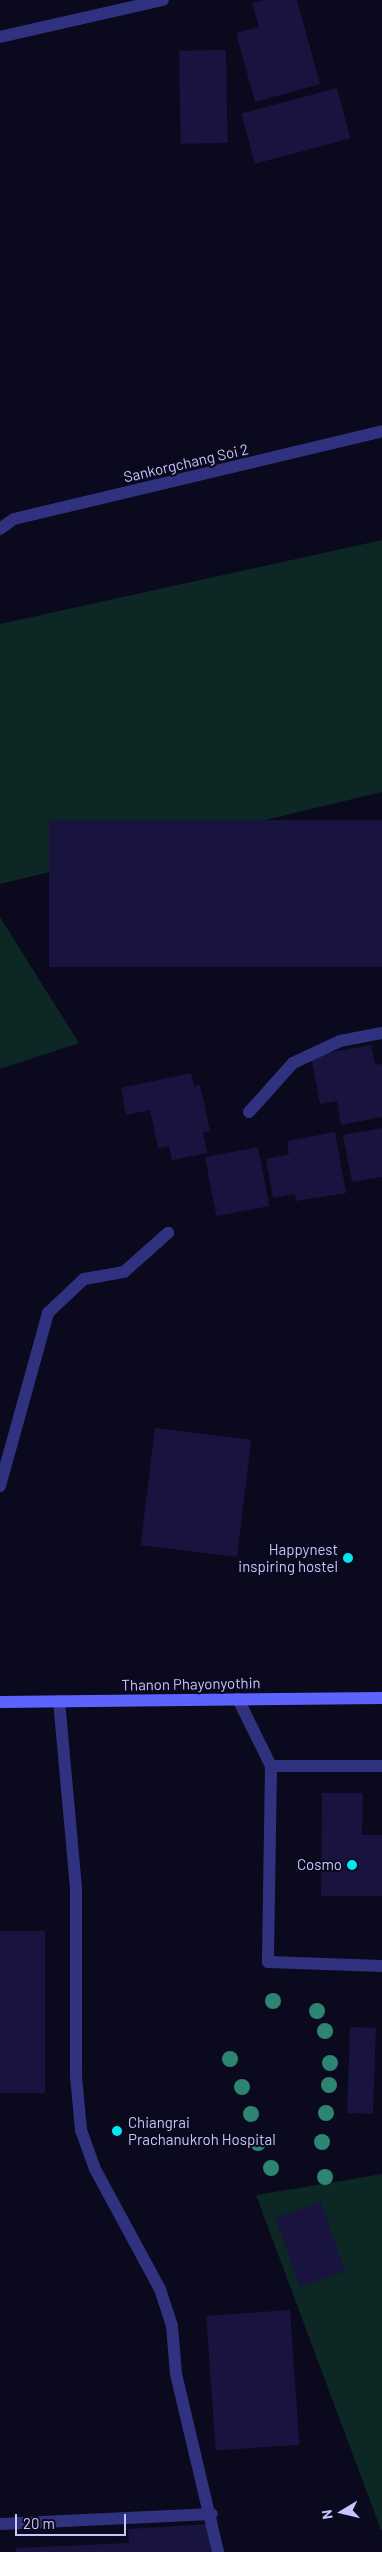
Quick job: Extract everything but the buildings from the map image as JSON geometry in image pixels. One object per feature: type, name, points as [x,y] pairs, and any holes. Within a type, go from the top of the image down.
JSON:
[{"type":"main road","name":"Thanon Phayonyothin","points":[[0,1702],[382,1698]]},
{"type":"street","points":[[0,37],[163,0]]},
{"type":"street","name":"Sankorgchang Soi 2","points":[[0,529],[14,519],[382,431]]},
{"type":"street","points":[[248,1112],[293,1063],[340,1041],[382,1033]]},
{"type":"street","points":[[0,1486],[48,1313],[84,1278],[124,1272],[168,1233]]},
{"type":"street","points":[[238,1699],[271,1766],[268,1962],[382,1966]]},
{"type":"street","points":[[59,1701],[76,1887],[76,2076],[81,2130],[95,2169],[160,2289],[212,2514],[218,2552]]},
{"type":"street","points":[[271,1766],[382,1766]]},
{"type":"street","points":[[0,2524],[212,2514]]},
{"type":"green space","points":[[382,540],[382,792],[0,884],[0,624]]},
{"type":"green space","points":[[0,917],[79,1043],[0,1069]]},
{"type":"green space","points":[[382,2174],[382,2530],[381,2530],[256,2195]]},
{"type":"place","name":"Happynest inspiring hostel","points":[[348,1558]]},
{"type":"place","name":"Cosmo","points":[[352,1865]]},
{"type":"place","name":"Chiangrai Prachanukroh Hospital","points":[[117,2131]]}]
